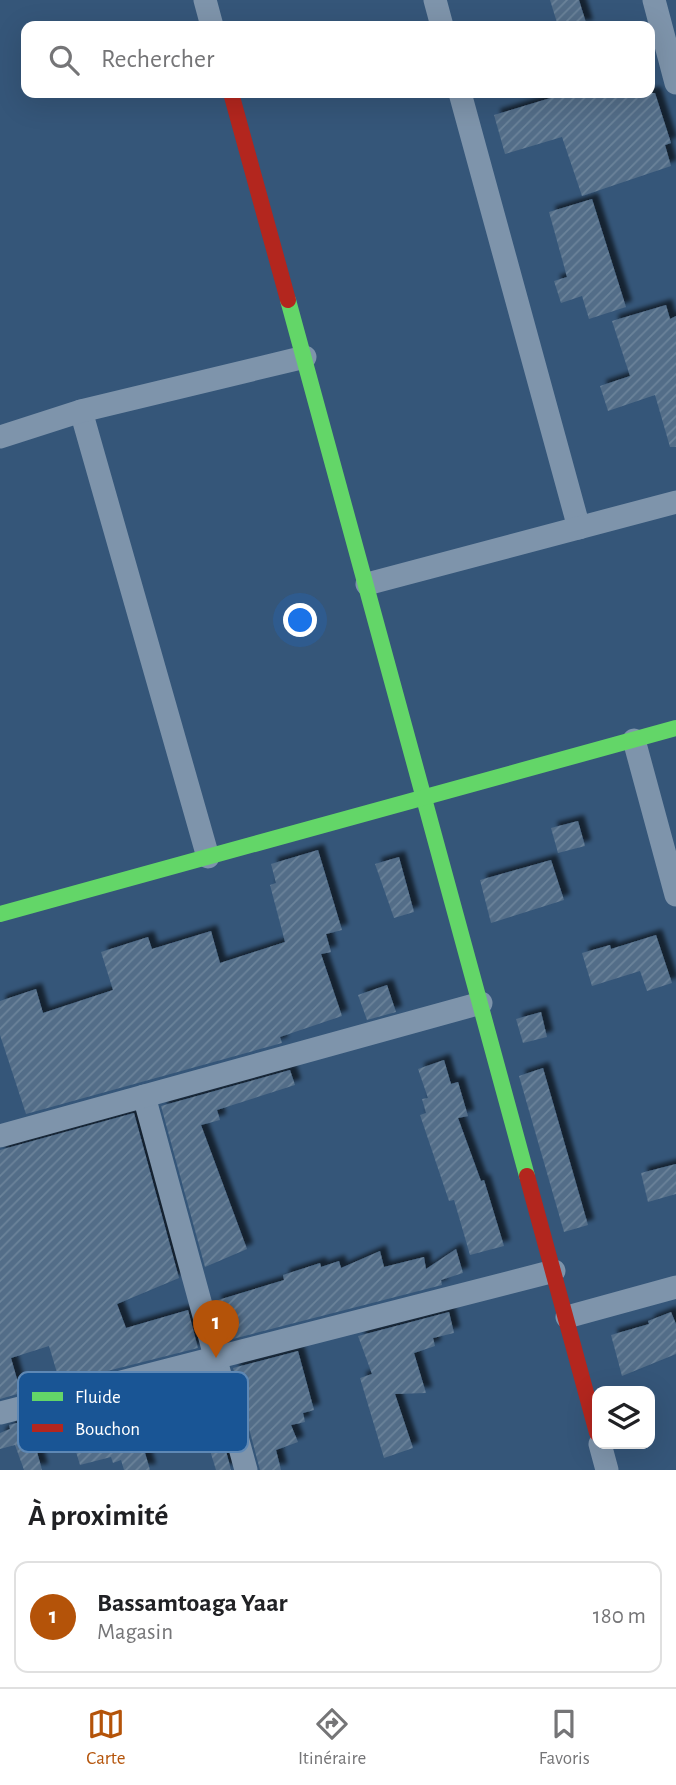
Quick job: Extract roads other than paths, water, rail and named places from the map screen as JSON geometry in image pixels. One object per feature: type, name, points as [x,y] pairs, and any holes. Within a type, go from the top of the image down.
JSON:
[{"type":"street","points":[[205,0],[211,21]]},
{"type":"street","points":[[435,0],[441,21]]},
{"type":"street","points":[[654,0],[676,83]]},
{"type":"street","points":[[232,98],[426,797],[592,1414]]},
{"type":"street","points":[[461,98],[579,527]]},
{"type":"street","points":[[0,437],[81,411],[305,357]]},
{"type":"street","points":[[81,411],[208,857]]},
{"type":"street","points":[[367,584],[676,502]]},
{"type":"street","points":[[1,910],[208,857],[676,728]]},
{"type":"street","points":[[634,740],[676,895]]},
{"type":"street","points":[[0,1136],[481,1003]]},
{"type":"street","points":[[144,1096],[219,1372]]},
{"type":"street","points":[[160,1372],[554,1271]]},
{"type":"street","points":[[566,1317],[676,1287]]},
{"type":"street","points":[[0,1413],[18,1408]]},
{"type":"street","points":[[601,1449],[607,1470]]},
{"type":"street","points":[[241,1452],[246,1470]]},
{"type":"place","name":"Bassamtoaga Yaar","points":[[216,1358]]}]
